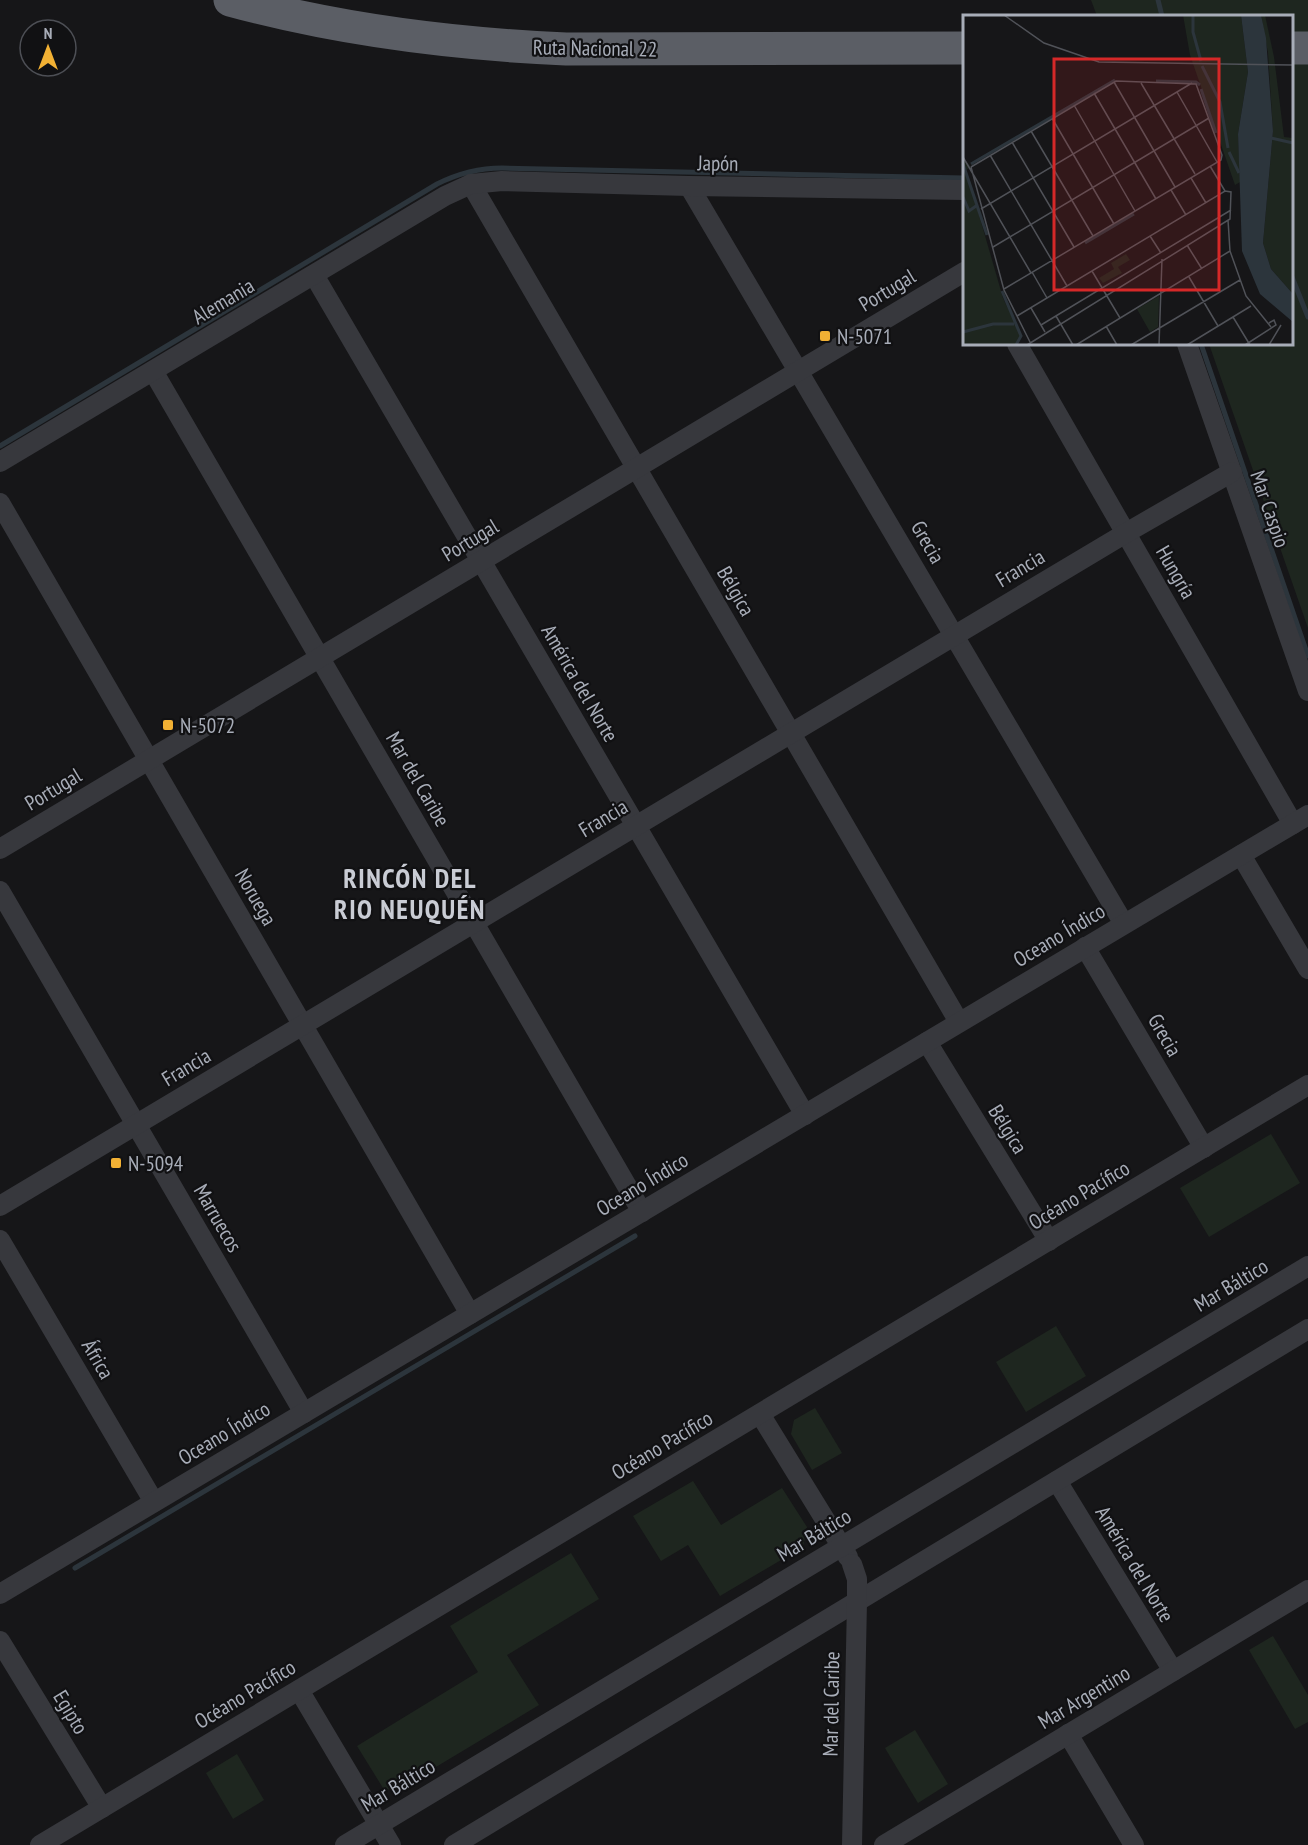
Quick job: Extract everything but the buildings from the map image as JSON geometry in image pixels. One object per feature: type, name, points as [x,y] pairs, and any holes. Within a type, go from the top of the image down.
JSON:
[{"type":"highway","name":"Ruta Nacional 22","points":[[230,0],[352,27],[458,42],[516,46],[963,48]]},
{"type":"street","name":"Japón","points":[[471,184],[502,181],[963,190]]},
{"type":"street","name":"Alemania","points":[[0,462],[445,195],[471,184]]},
{"type":"street","name":"Bélgica","points":[[471,184],[959,1022]]},
{"type":"street","name":"Grecia","points":[[690,186],[1124,924]]},
{"type":"street","name":"Portugal","points":[[0,849],[963,273]]},
{"type":"street","name":"América del Norte","points":[[314,275],[805,1114]]},
{"type":"street","name":"Hungría","points":[[1018,345],[1126,533],[1300,819]]},
{"type":"street","name":"Mar Caspio","points":[[1187,345],[1308,691]]},
{"type":"street","name":"Mar del Caribe","points":[[153,371],[642,1212]]},
{"type":"street","name":"Francia","points":[[0,1206],[1126,533],[1232,472]]},
{"type":"street","name":"Noruega","points":[[0,503],[470,1314]]},
{"type":"street","name":"Oceano Índico","points":[[0,1594],[1300,819]]},
{"type":"street","points":[[1241,855],[1308,969]]},
{"type":"street","name":"Marruecos","points":[[0,891],[304,1413]]},
{"type":"street","name":"Grecia","points":[[1085,947],[1203,1148]]},
{"type":"street","name":"Bélgica","points":[[927,1042],[1049,1241]]},
{"type":"street","name":"Océano Pacífico","points":[[40,1845],[1308,1085]]},
{"type":"street","name":"África","points":[[0,1240],[154,1502]]},
{"type":"street","name":"Mar Báltico","points":[[345,1845],[1308,1266]]},
{"type":"street","points":[[453,1845],[1308,1329]]},
{"type":"street","name":"Mar del Caribe","points":[[760,1414],[842,1546],[857,1579],[852,1845]]},
{"type":"street","name":"América del Norte","points":[[1057,1481],[1173,1671]]},
{"type":"street","name":"Mar del Caribe","points":[[852,1564],[867,1576],[886,1584]]},
{"type":"street","name":"Mar Argentino","points":[[884,1845],[1308,1590]]},
{"type":"street","name":"Egipto","points":[[0,1641],[102,1808]]},
{"type":"street","points":[[299,1690],[391,1845]]},
{"type":"street","points":[[1068,1734],[1134,1845]]},
{"type":"shaded area","points":[[1091,0],[1308,0],[1308,628],[1209,345],[1293,345],[1293,15],[1097,15]]},
{"type":"shaded area","points":[[1271,1134],[1300,1183],[1209,1237],[1180,1188]]},
{"type":"shaded area","points":[[1056,1326],[1086,1376],[1026,1412],[996,1362]]},
{"type":"shaded area","points":[[815,1408],[842,1453],[812,1470],[791,1434],[794,1420]]},
{"type":"shaded area","points":[[693,1481],[721,1525],[782,1488],[807,1527],[803,1547],[720,1596],[688,1545],[661,1561],[633,1516]]},
{"type":"shaded area","points":[[571,1553],[599,1599],[507,1655],[539,1705],[396,1791],[383,1788],[357,1746],[478,1672],[450,1626]]},
{"type":"shaded area","points":[[1273,1636],[1308,1695],[1308,1722],[1295,1729],[1249,1650]]},
{"type":"shaded area","points":[[915,1730],[948,1784],[918,1803],[885,1748]]},
{"type":"shaded area","points":[[237,1754],[264,1800],[233,1819],[206,1773]]},
{"type":"waterway","points":[[1158,0],[1162,15]]},
{"type":"waterway","points":[[0,446],[437,184],[469,172],[502,168],[963,178]]},
{"type":"waterway","points":[[1293,280],[1308,317]]},
{"type":"waterway","points":[[1201,345],[1308,656]]},
{"type":"waterway","points":[[75,1568],[635,1236]]},
{"type":"place","name":"N-5071","points":[[825,336]]},
{"type":"place","name":"N-5072","points":[[168,725]]},
{"type":"place","name":"N-5094","points":[[116,1163]]},
{"type":"district","name":"RINCÓN DEL RIO NEUQUÉN","points":[[410,894]]}]
